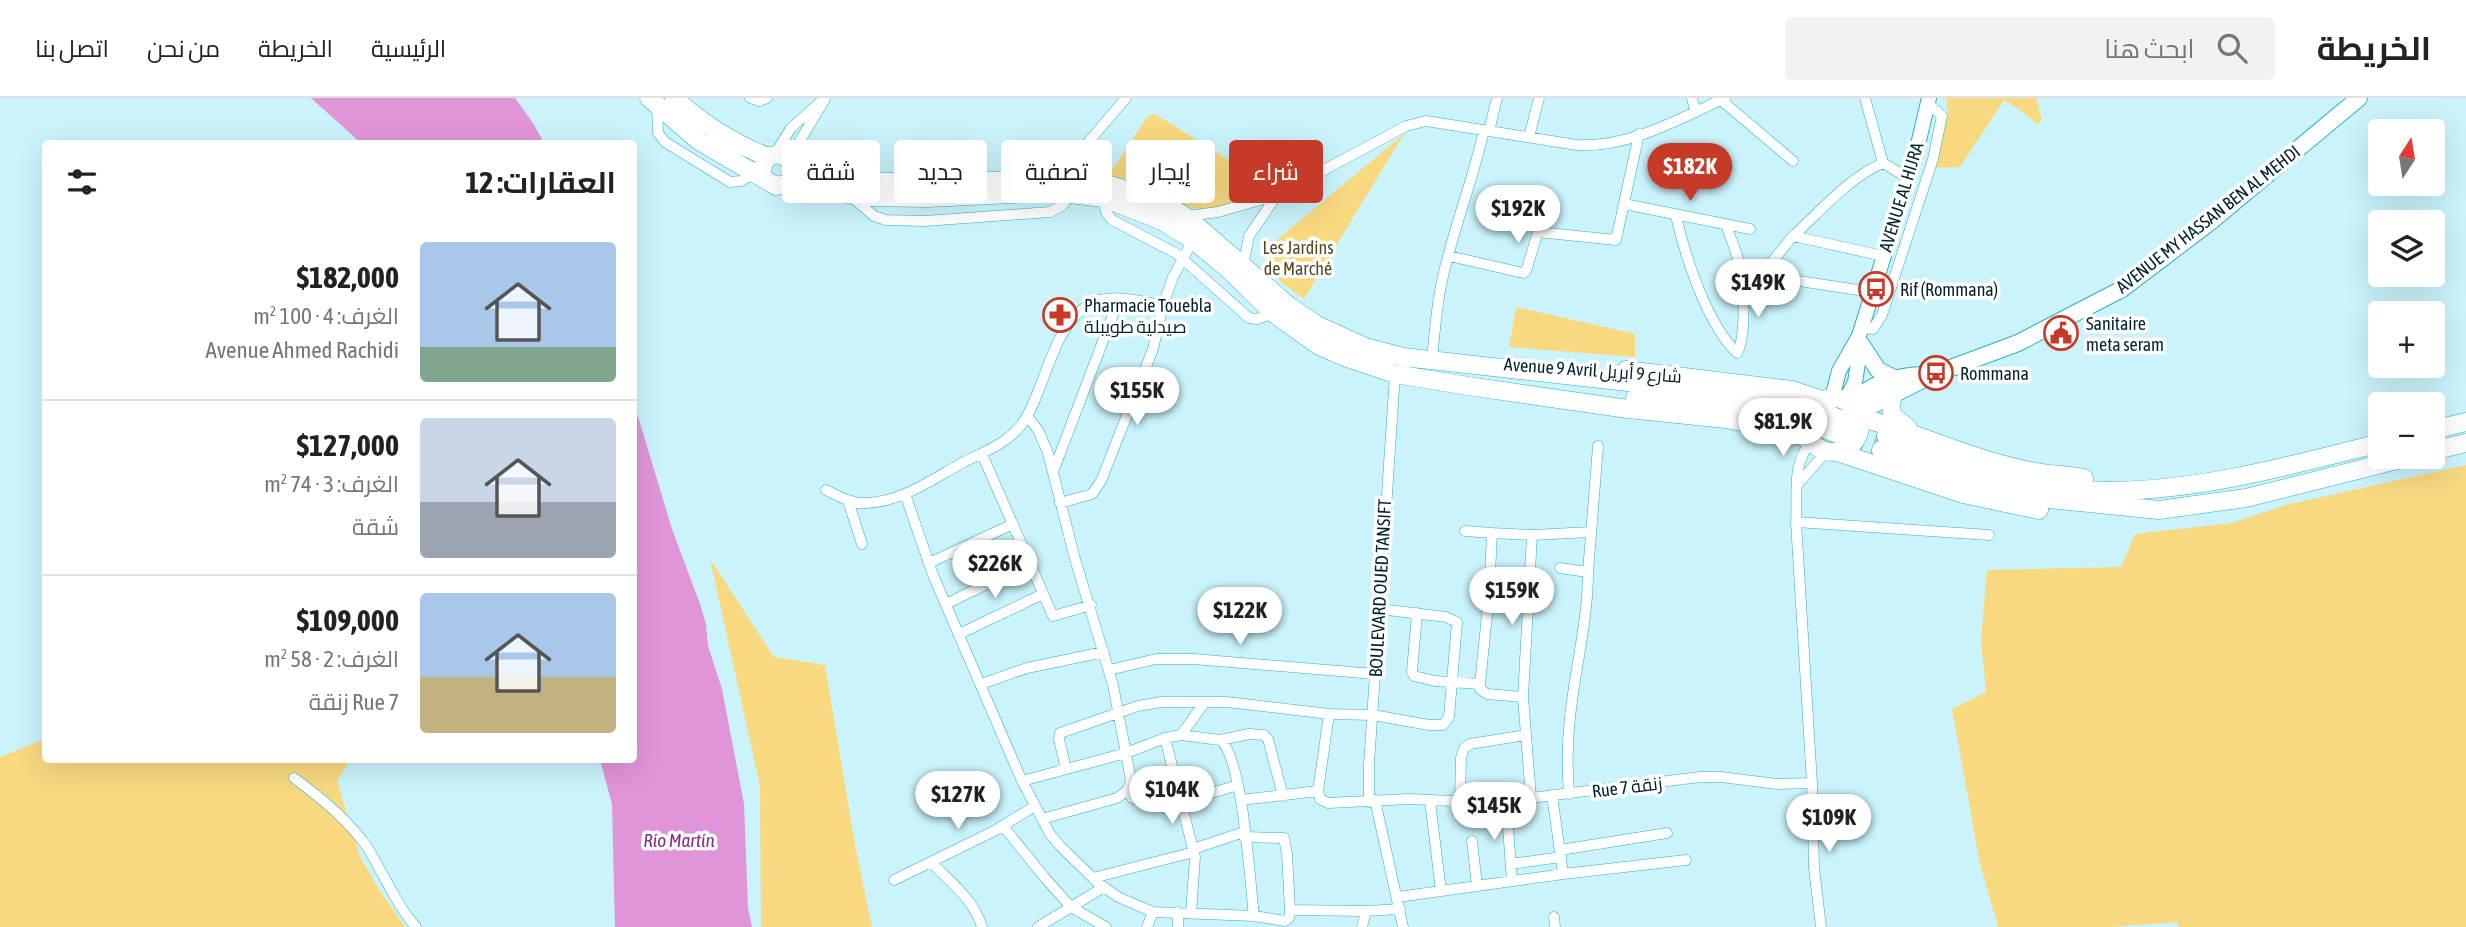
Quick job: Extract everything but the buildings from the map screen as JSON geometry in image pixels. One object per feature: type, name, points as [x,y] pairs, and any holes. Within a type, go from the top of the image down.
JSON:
[{"type":"highway","points":[[674,98],[706,125],[744,147],[781,158],[818,174],[868,181],[1001,184]]},
{"type":"highway","points":[[653,102],[699,141],[759,175],[771,185],[782,184]]},
{"type":"highway","points":[[759,175],[762,166],[781,158]]},
{"type":"highway","points":[[1112,188],[1156,200],[1235,268]]},
{"type":"highway","points":[[880,196],[927,198],[1001,192]]},
{"type":"highway","points":[[1112,200],[1173,215],[1193,240],[1235,268]]},
{"type":"highway","name":"Avenue 9 Avril شارع 9 أبريل","points":[[1235,268],[1273,313],[1319,346],[1395,374],[1628,410],[1726,419],[1784,430],[1835,423],[1925,439],[2025,470],[2106,480],[2146,490]]},
{"type":"highway","name":"Avenue 9 Avril شارع 9 أبريل","points":[[1235,268],[1317,325],[1365,347],[1404,357],[1722,393],[1786,410],[1468,386]]},
{"type":"highway","name":"Avenue 9 Avril شارع 9 أبريل","points":[[1438,361],[1566,365],[1660,373],[1792,390],[1835,423],[1963,494],[2007,505],[2050,511],[2086,514],[2159,510],[2246,498],[2368,467]]},
{"type":"highway","points":[[1894,386],[1890,410],[1894,418],[1925,439]]},
{"type":"highway","points":[[2445,427],[2466,422]]},
{"type":"highway","name":"Avenue 9 Avril شارع 9 أبريل","points":[[2159,510],[2039,499],[1968,482],[1883,443],[1929,454],[1980,471],[2041,485],[2110,491],[2146,490],[2230,479],[2368,446]]},
{"type":"highway","points":[[2445,448],[2466,443]]},
{"type":"main road","name":"AVENUE MY HASSAN BEN AL MEHDI","points":[[1835,423],[1894,386],[1932,375],[2018,342],[2122,289],[2209,223],[2359,98]]},
{"type":"main road","points":[[1861,336],[1873,365],[1894,386]]},
{"type":"street","points":[[750,98],[759,101],[767,98]]},
{"type":"street","points":[[781,158],[826,98]]},
{"type":"street","points":[[781,158],[791,128],[826,98]]},
{"type":"street","points":[[1090,140],[1126,98]]},
{"type":"street","points":[[1438,361],[1440,291],[1497,98]]},
{"type":"street","points":[[1529,137],[1539,98]]},
{"type":"street","points":[[1692,98],[1695,111]]},
{"type":"street","points":[[1865,98],[1883,163],[1908,178]]},
{"type":"street","points":[[1323,171],[1406,126],[1426,121],[1588,145],[1614,143],[1723,99],[1793,161]]},
{"type":"street","points":[[1861,336],[1878,323],[1933,159],[1942,116],[1929,101]]},
{"type":"street","name":"AVENUE AL HIJRA","points":[[1835,423],[1839,371],[1861,336],[1871,292],[1916,153],[1929,101]]},
{"type":"street","points":[[1449,256],[1525,273],[1538,232],[1616,240],[1639,134]]},
{"type":"street","points":[[1916,153],[1933,159]]},
{"type":"street","points":[[1761,275],[1793,236],[1853,181],[1883,163]]},
{"type":"street","points":[[1104,203],[1112,220],[1182,257],[1249,317],[1257,319],[1273,313]]},
{"type":"street","points":[[1173,215],[1219,212],[1250,203]]},
{"type":"street","points":[[1235,268],[1249,236],[1272,203]]},
{"type":"street","points":[[1624,204],[1750,229]]},
{"type":"street","points":[[1676,216],[1683,248],[1694,278],[1709,309],[1737,353],[1743,317],[1741,272],[1726,225]]},
{"type":"street","points":[[1896,216],[1913,222]]},
{"type":"street","points":[[1793,236],[1883,256]]},
{"type":"street","points":[[1060,503],[1084,497],[1097,490],[1153,349],[1163,305],[1182,257],[1193,240]]},
{"type":"street","points":[[1741,272],[1871,292]]},
{"type":"street","points":[[826,490],[848,501],[885,502],[982,454],[1016,433],[1027,416],[1070,323],[1089,304],[1105,299],[1119,299],[1163,305]]},
{"type":"street","points":[[1053,472],[1119,299]]},
{"type":"street","name":"BOULEVARD OUED TANSIFT","points":[[1395,374],[1368,764],[1372,801],[1398,897],[1403,927]]},
{"type":"street","points":[[1027,416],[1044,441],[1053,472],[1109,670],[1131,780],[1128,790],[1117,798],[1042,819]]},
{"type":"street","points":[[1821,927],[1814,868],[1812,783],[1796,522],[1796,476],[1798,463],[1835,423]]},
{"type":"street","points":[[1798,484],[1835,423]]},
{"type":"street","points":[[1569,794],[1567,765],[1570,717],[1586,612],[1598,446]]},
{"type":"street","points":[[982,454],[1054,616],[1091,605]]},
{"type":"street","points":[[905,494],[929,563],[1022,782],[1060,846],[1093,878],[1104,887],[1133,905],[1153,912],[1254,916],[1285,921],[1289,918],[1284,838],[1244,835],[1093,878]]},
{"type":"street","points":[[848,501],[862,544]]},
{"type":"street","points":[[1796,522],[1989,535]]},
{"type":"street","points":[[929,563],[1013,524]]},
{"type":"street","points":[[1465,531],[1532,535],[1591,532]]},
{"type":"street","points":[[1492,533],[1480,689],[1487,694],[1523,697]]},
{"type":"street","points":[[1531,798],[1523,697],[1532,535]]},
{"type":"street","points":[[946,604],[1030,562]]},
{"type":"street","points":[[1560,568],[1588,572]]},
{"type":"street","points":[[959,634],[1043,594]]},
{"type":"street","points":[[1066,769],[1059,740],[1060,733],[1147,703],[1227,702],[1329,714],[1373,715],[1443,725],[1449,717],[1457,622],[1446,617],[1379,609]]},
{"type":"street","points":[[1417,613],[1412,672],[1414,676],[1452,683],[1480,684]]},
{"type":"street","points":[[981,684],[1027,668],[1104,652]]},
{"type":"street","points":[[1109,670],[1156,659],[1192,659],[1375,674]]},
{"type":"street","points":[[1181,735],[1205,702]]},
{"type":"street","points":[[1241,800],[1318,791],[1329,714]]},
{"type":"street","points":[[1022,782],[1126,753],[1165,738],[1181,735],[1220,740],[1264,734],[1268,739],[1283,796]]},
{"type":"street","points":[[1460,802],[1461,758],[1464,748],[1470,744],[1526,735]]},
{"type":"street","points":[[1165,738],[1194,850],[1191,913]]},
{"type":"street","points":[[1220,740],[1229,752],[1241,800],[1254,916]]},
{"type":"street","name":"Rue 7 زنقة","points":[[1318,791],[1320,799],[1328,803],[1460,802],[1506,801],[1700,777],[1777,784],[1812,783]]},
{"type":"street","points":[[294,778],[319,796],[354,831],[416,927]]},
{"type":"street","points":[[1182,802],[1238,785]]},
{"type":"street","points":[[1128,790],[1132,799],[1135,799],[1178,788]]},
{"type":"street","points":[[1552,795],[1563,874]]},
{"type":"street","points":[[1430,801],[1441,891]]},
{"type":"street","points":[[1506,801],[1512,881]]},
{"type":"street","points":[[894,880],[1003,826],[1035,806]]},
{"type":"street","points":[[1003,826],[1071,906],[1106,927]]},
{"type":"street","points":[[1511,864],[1667,833]]},
{"type":"street","points":[[1472,841],[1477,886]]},
{"type":"street","points":[[1398,897],[1686,860]]},
{"type":"street","points":[[931,862],[969,900],[978,913],[982,927]]},
{"type":"street","points":[[1038,927],[1104,887]]},
{"type":"street","points":[[1290,910],[1400,909]]},
{"type":"street","points":[[1362,927],[1366,911]]},
{"type":"street","points":[[1147,927],[1153,912]]},
{"type":"street","points":[[1178,912],[1178,927]]},
{"type":"green space","points":[[1946,98],[2036,98],[2042,121],[2037,124],[2004,100],[1960,167],[1930,168],[1948,116]]},
{"type":"green space","points":[[1155,114],[1197,140],[1132,140],[1147,117]]},
{"type":"green space","name":"Les Jardins de Marché","points":[[1405,133],[1304,299],[1282,283],[1266,263],[1267,248]]},
{"type":"green space","points":[[1126,149],[1126,181],[1112,176],[1112,170]]},
{"type":"green space","points":[[1215,151],[1229,160],[1229,203],[1240,203],[1221,209],[1176,203],[1215,203]]},
{"type":"green space","points":[[1516,307],[1635,334],[1635,357],[1509,347]]},
{"type":"green space","points":[[2466,465],[2466,927],[2179,927],[2177,922],[2111,927],[1998,927],[1980,864],[1952,709],[1986,692],[1981,641],[1987,570],[2121,567],[2135,534],[2232,523],[2286,505]]},
{"type":"green space","points":[[710,559],[774,657],[825,665],[856,850],[872,927],[761,927],[760,786]]},
{"type":"green space","points":[[42,740],[42,763],[348,763],[337,781],[361,859],[405,927],[0,927],[0,757]]},
{"type":"water","points":[[311,98],[515,98],[542,140],[358,140]]},
{"type":"water","name":"Río Martín","points":[[637,413],[672,529],[700,604],[706,624],[708,646],[722,689],[744,804],[748,908],[752,927],[615,927],[612,804],[601,763],[637,763]]},
{"type":"tunnel","points":[[1789,403],[1821,412]]},
{"type":"tunnel","points":[[1784,417],[1817,426]]},
{"type":"tunnel","points":[[1852,423],[1886,436]]},
{"type":"tunnel","points":[[1847,438],[1881,450]]},
{"type":"place","name":"Rif (Rommana)","points":[[1876,289]]},
{"type":"place","name":"Pharmacie Touebla صيدلية طويبلة","points":[[1060,315]]},
{"type":"place","name":"Sanitaire meta seram","points":[[2061,333]]},
{"type":"place","name":"Rommana","points":[[1936,373]]}]
